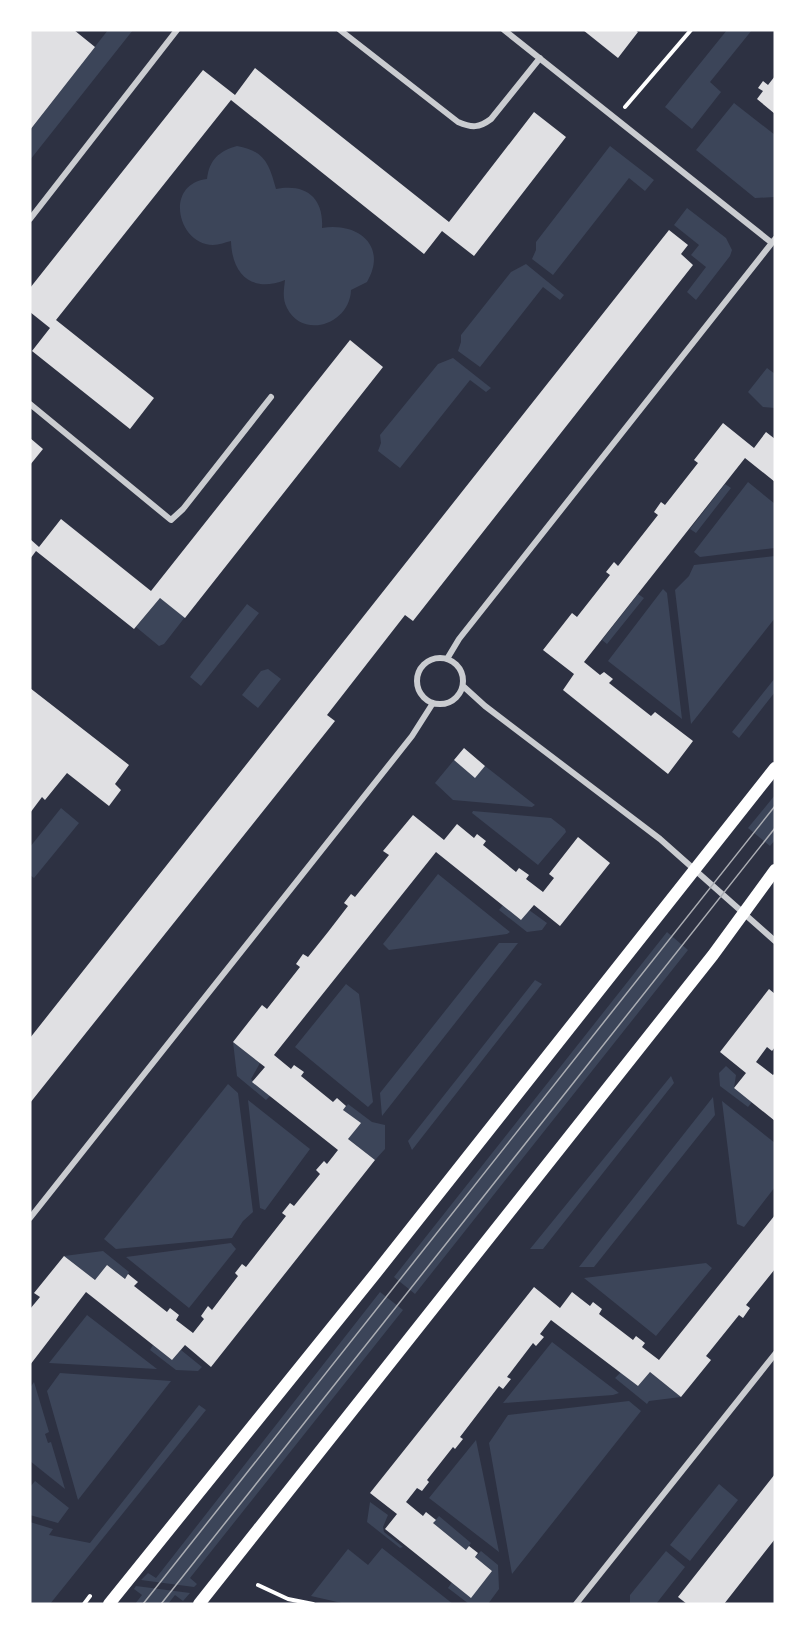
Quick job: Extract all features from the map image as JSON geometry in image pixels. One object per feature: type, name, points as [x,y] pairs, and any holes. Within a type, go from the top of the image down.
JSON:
[{"type":"main road","points":[[109,1604],[396,1248],[775,768]]},
{"type":"main road","points":[[199,1604],[698,974],[775,870]]},
{"type":"street","points":[[30,219],[177,30]]},
{"type":"street","points":[[340,30],[458,122],[471,128],[482,126],[492,119],[540,58]]},
{"type":"street","points":[[447,659],[466,630],[773,241],[504,30]]},
{"type":"street","points":[[30,404],[171,520],[271,397]]},
{"type":"street","points":[[439,658],[447,659],[462,673],[463,686],[455,699],[441,704],[433,703],[421,693],[417,678],[424,664],[439,658]]},
{"type":"street","points":[[463,686],[484,706],[660,839],[775,940]]},
{"type":"street","points":[[30,1218],[412,736],[433,703]]},
{"type":"street","points":[[576,1604],[775,1354]]},
{"type":"path","points":[[615,118],[691,30]]},
{"type":"path","points":[[258,1585],[288,1599],[313,1604]]},
{"type":"shaded area","points":[[108,30],[133,30],[30,160],[30,130]]},
{"type":"shaded area","points":[[727,30],[752,30],[710,82],[721,92],[692,129],[665,107]]},
{"type":"shaded area","points":[[734,103],[775,135],[775,197],[755,198],[696,150]]},
{"type":"shaded area","points":[[237,146],[260,155],[271,172],[276,189],[296,188],[311,195],[320,208],[322,228],[347,229],[366,239],[374,258],[373,269],[367,282],[351,290],[349,302],[335,319],[325,324],[314,325],[294,318],[284,301],[285,280],[263,284],[246,278],[235,263],[231,241],[213,245],[201,242],[191,235],[184,225],[180,214],[185,191],[193,183],[207,179],[216,157]]},
{"type":"shaded area","points":[[610,146],[654,180],[645,191],[629,178],[553,275],[532,259],[536,250],[536,242]]},
{"type":"shaded area","points":[[687,208],[726,238],[732,250],[730,256],[696,300],[687,292],[706,267],[691,255],[699,245],[674,225]]},
{"type":"shaded area","points":[[526,264],[564,295],[560,300],[543,287],[480,367],[458,351],[461,335],[511,272]]},
{"type":"shaded area","points":[[453,358],[491,388],[486,392],[470,380],[400,468],[378,451],[381,443],[380,435],[438,364]]},
{"type":"shaded area","points":[[767,368],[775,374],[775,408],[763,407],[748,392]]},
{"type":"shaded area","points":[[748,482],[775,504],[775,548],[700,557],[694,552]]},
{"type":"shaded area","points":[[725,484],[731,488],[696,533],[690,529]]},
{"type":"shaded area","points":[[775,556],[775,618],[691,724],[675,590],[689,576],[694,565]]},
{"type":"shaded area","points":[[663,589],[667,593],[682,719],[608,661]]},
{"type":"shaded area","points":[[638,594],[644,598],[607,644],[602,640]]},
{"type":"shaded area","points":[[160,598],[185,617],[164,644],[159,646],[136,627]]},
{"type":"shaded area","points":[[247,604],[259,613],[201,686],[190,677]]},
{"type":"shaded area","points":[[268,669],[281,679],[258,708],[242,695],[261,671]]},
{"type":"shaded area","points":[[775,678],[775,692],[739,738],[732,732]]},
{"type":"shaded area","points":[[454,760],[475,777],[485,766],[535,805],[532,807],[453,800],[435,783]]},
{"type":"shaded area","points":[[775,795],[775,840],[770,846],[748,828]]},
{"type":"shaded area","points":[[61,808],[79,823],[34,878],[30,875],[30,847]]},
{"type":"shaded area","points":[[473,811],[551,818],[566,832],[538,865],[472,813]]},
{"type":"shaded area","points":[[438,874],[510,932],[389,950],[383,944]]},
{"type":"shaded area","points":[[503,905],[521,920],[529,910],[547,923],[542,930],[527,932],[499,910]]},
{"type":"shaded area","points":[[667,932],[688,950],[415,1294],[394,1277]]},
{"type":"shaded area","points":[[499,943],[518,943],[382,1116],[380,1093]]},
{"type":"shaded area","points":[[535,980],[542,984],[412,1150],[408,1141]]},
{"type":"shaded area","points":[[346,984],[359,994],[373,1102],[368,1107],[295,1047]]},
{"type":"shaded area","points":[[233,1042],[260,1063],[251,1079],[270,1096],[266,1100],[237,1076]]},
{"type":"shaded area","points":[[726,1066],[736,1075],[734,1088],[752,1102],[748,1107],[720,1086],[719,1073]]},
{"type":"shaded area","points":[[671,1076],[674,1083],[543,1249],[530,1249]]},
{"type":"shaded area","points":[[228,1084],[238,1093],[253,1212],[243,1221],[232,1238],[116,1249],[104,1239]]},
{"type":"shaded area","points":[[713,1097],[715,1115],[594,1267],[579,1267]]},
{"type":"shaded area","points":[[248,1100],[310,1149],[265,1210],[260,1208]]},
{"type":"shaded area","points":[[722,1101],[775,1143],[775,1187],[744,1227],[737,1224]]},
{"type":"shaded area","points":[[348,1104],[372,1122],[385,1125],[385,1149],[375,1160],[348,1139],[360,1123],[343,1110]]},
{"type":"shaded area","points":[[231,1243],[236,1249],[189,1308],[126,1257]]},
{"type":"shaded area","points":[[103,1251],[129,1272],[125,1279],[107,1265],[95,1280],[64,1256]]},
{"type":"shaded area","points":[[706,1263],[712,1268],[656,1336],[584,1278]]},
{"type":"shaded area","points":[[380,1292],[403,1310],[190,1578],[197,1584],[194,1587],[141,1580],[148,1573],[156,1578]]},
{"type":"shaded area","points":[[87,1315],[157,1369],[49,1363]]},
{"type":"shaded area","points":[[552,1342],[619,1393],[503,1403]]},
{"type":"shaded area","points":[[153,1345],[172,1360],[181,1350],[202,1367],[198,1371],[176,1370],[150,1350]]},
{"type":"shaded area","points":[[621,1372],[638,1386],[650,1372],[681,1397],[649,1401],[647,1404],[615,1378]]},
{"type":"shaded area","points":[[60,1373],[171,1381],[78,1500],[47,1391]]},
{"type":"shaded area","points":[[34,1382],[49,1432],[45,1434],[48,1443],[51,1442],[65,1489],[30,1461],[30,1388]]},
{"type":"shaded area","points":[[629,1401],[641,1411],[512,1574],[489,1443],[508,1415]]},
{"type":"shaded area","points":[[199,1405],[206,1410],[50,1604],[30,1604],[30,1522],[53,1529],[49,1535],[90,1543]]},
{"type":"shaded area","points":[[476,1440],[499,1552],[429,1498]]},
{"type":"shaded area","points":[[35,1481],[69,1508],[58,1523],[30,1515],[30,1487]]},
{"type":"shaded area","points":[[719,1484],[738,1500],[690,1561],[670,1545]]},
{"type":"shaded area","points":[[370,1502],[388,1515],[383,1527],[384,1532],[403,1547],[400,1548],[367,1522]]},
{"type":"shaded area","points":[[439,1516],[471,1543],[466,1550],[433,1523]]},
{"type":"shaded area","points":[[382,1548],[453,1604],[346,1604],[311,1596],[348,1549],[368,1565]]},
{"type":"shaded area","points":[[481,1551],[498,1565],[499,1589],[488,1604],[469,1604],[448,1588],[452,1582],[471,1597],[492,1571],[475,1557]]},
{"type":"shaded area","points":[[666,1551],[685,1567],[656,1604],[630,1604],[630,1595]]},
{"type":"shaded area","points":[[136,1586],[190,1593],[183,1601],[175,1595],[168,1604],[135,1604],[142,1595],[134,1589]]},
{"type":"building","points":[[30,30],[74,30],[95,47],[30,130]]},
{"type":"building","points":[[583,30],[635,30],[638,32],[618,58]]},
{"type":"building","points":[[255,68],[449,222],[534,112],[566,137],[474,256],[442,231],[424,254],[231,100],[56,320],[154,398],[130,429],[32,351],[50,328],[30,312],[30,288],[203,70],[235,95]]},
{"type":"building","points":[[775,76],[775,114],[757,99],[763,91],[758,88],[763,81],[768,85]]},
{"type":"building","points":[[669,230],[688,245],[681,254],[693,265],[413,621],[405,615],[327,715],[335,721],[30,1103],[30,1038]]},
{"type":"building","points":[[350,340],[383,367],[185,618],[160,598],[134,629],[36,551],[30,559],[30,539],[39,547],[61,519],[151,591]]},
{"type":"building","points":[[723,423],[754,448],[766,432],[775,439],[775,482],[745,458],[584,662],[600,675],[604,672],[613,679],[609,683],[651,716],[655,712],[693,741],[668,774],[563,690],[574,674],[543,650],[572,613],[577,617],[610,575],[606,572],[614,562],[618,566],[658,515],[654,512],[661,502],[665,505],[698,463],[694,460]]},
{"type":"building","points":[[30,438],[43,449],[30,465]]},
{"type":"building","points":[[30,688],[129,765],[115,784],[121,790],[109,806],[67,773],[45,800],[42,797],[30,813]]},
{"type":"building","points":[[464,748],[485,766],[475,778],[454,760]]},
{"type":"building","points":[[413,815],[444,840],[457,824],[474,838],[477,834],[486,841],[483,845],[516,872],[519,868],[529,875],[526,879],[543,892],[554,878],[549,874],[578,837],[610,863],[560,926],[534,905],[521,920],[436,852],[274,1055],[291,1069],[294,1065],[304,1072],[301,1076],[333,1102],[337,1098],[346,1106],[343,1110],[361,1123],[348,1139],[375,1160],[211,1367],[185,1345],[172,1360],[86,1292],[30,1365],[30,1309],[40,1297],[34,1293],[64,1256],[95,1280],[107,1265],[125,1279],[128,1274],[138,1282],[134,1286],[167,1312],[170,1308],[179,1315],[176,1320],[193,1333],[204,1319],[201,1316],[208,1306],[212,1310],[238,1276],[235,1273],[242,1264],[246,1267],[286,1216],[282,1213],[290,1203],[294,1206],[320,1174],[316,1170],[324,1161],[327,1164],[338,1150],[252,1082],[265,1067],[233,1042],[262,1005],[267,1009],[300,967],[296,964],[303,954],[308,957],[348,906],[344,903],[351,894],[355,897],[389,855],[383,851]]},
{"type":"building","points":[[769,989],[775,994],[775,1047],[772,1051],[767,1047],[756,1062],[773,1075],[775,1073],[775,1121],[734,1088],[746,1073],[720,1052]]},
{"type":"building","points":[[775,1215],[775,1269],[746,1305],[750,1308],[743,1318],[739,1315],[706,1356],[711,1360],[681,1397],[650,1372],[638,1386],[551,1320],[540,1334],[544,1337],[536,1346],[533,1343],[507,1377],[511,1379],[503,1389],[499,1386],[460,1437],[463,1439],[455,1449],[453,1447],[427,1480],[429,1482],[422,1491],[417,1488],[406,1502],[423,1516],[426,1512],[436,1520],[433,1523],[466,1550],[469,1546],[478,1553],[475,1557],[492,1571],[471,1598],[385,1529],[397,1514],[370,1493],[534,1287],[560,1308],[572,1292],[590,1306],[593,1302],[602,1309],[599,1314],[633,1340],[636,1336],[645,1343],[642,1347],[659,1360]]},
{"type":"building","points":[[775,1474],[775,1539],[724,1604],[687,1604],[678,1597]]},
{"type":"tram line","points":[[143,1604],[775,806]]},
{"type":"tram line","points":[[161,1604],[775,828]]}]
